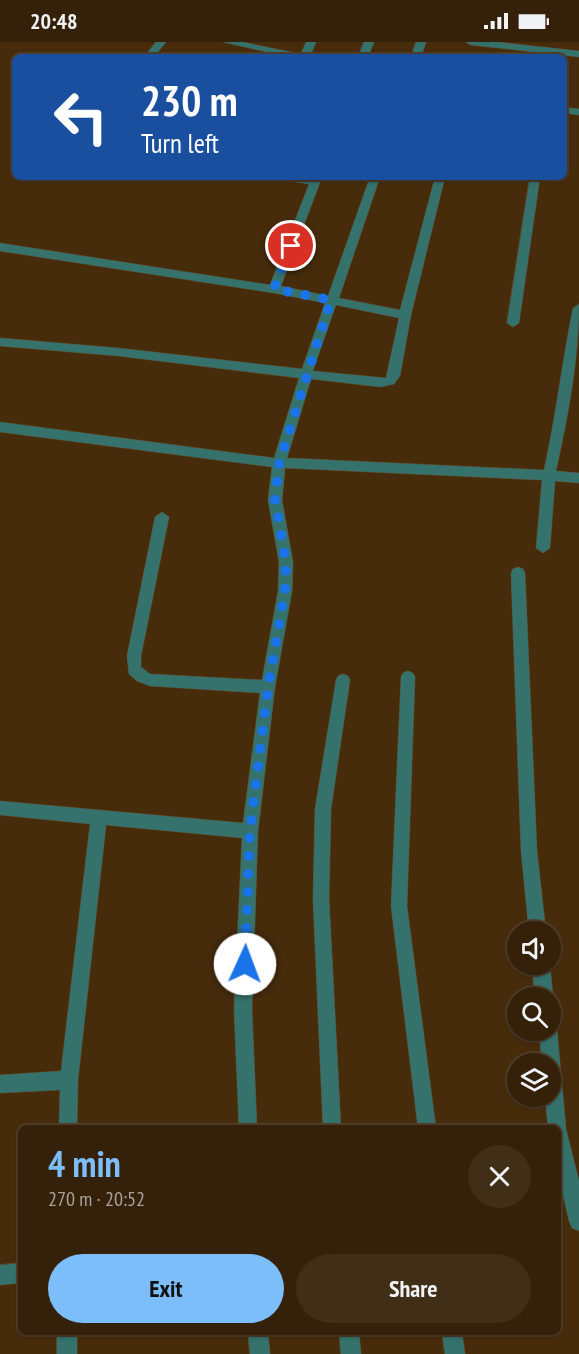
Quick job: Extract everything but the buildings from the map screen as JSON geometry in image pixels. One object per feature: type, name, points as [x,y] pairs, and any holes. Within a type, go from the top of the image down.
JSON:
[{"type":"street","points":[[151,54],[161,42]]},
{"type":"street","points":[[228,42],[289,54]]},
{"type":"street","points":[[471,42],[579,54]]},
{"type":"street","points":[[274,289],[316,180]]},
{"type":"street","points":[[248,1125],[243,1009],[250,831],[268,687],[285,591],[286,562],[275,500],[279,464],[306,374],[374,180]]},
{"type":"street","points":[[0,342],[118,352],[381,383],[390,381],[394,376],[405,315],[439,180]]},
{"type":"street","points":[[513,323],[535,180]]},
{"type":"street","points":[[0,247],[274,289],[405,315]]},
{"type":"street","points":[[543,548],[549,475],[561,420],[569,356],[579,308]]},
{"type":"street","points":[[0,427],[279,464],[579,478]]},
{"type":"street","points":[[162,517],[134,657],[134,670],[141,677],[150,680],[268,687]]},
{"type":"street","points":[[519,573],[530,850],[537,921]]},
{"type":"street","points":[[408,677],[399,906],[427,1125]]},
{"type":"street","points":[[332,1125],[321,899],[324,809],[343,680]]},
{"type":"street","points":[[0,808],[250,831]]},
{"type":"street","points":[[68,1125],[69,1080],[99,818]]},
{"type":"street","points":[[549,1041],[557,1125]]},
{"type":"street","points":[[0,1084],[69,1080]]},
{"type":"street","points":[[561,1146],[579,1221]]},
{"type":"street","points":[[0,1275],[18,1273]]},
{"type":"street","points":[[67,1335],[67,1354]]},
{"type":"street","points":[[258,1335],[260,1354]]},
{"type":"street","points":[[349,1335],[351,1354]]},
{"type":"street","points":[[452,1335],[455,1354]]},
{"type":"route","points":[[245,964],[250,831],[268,687],[285,591],[286,562],[275,500],[279,464],[331,300],[274,289],[291,246]]}]
